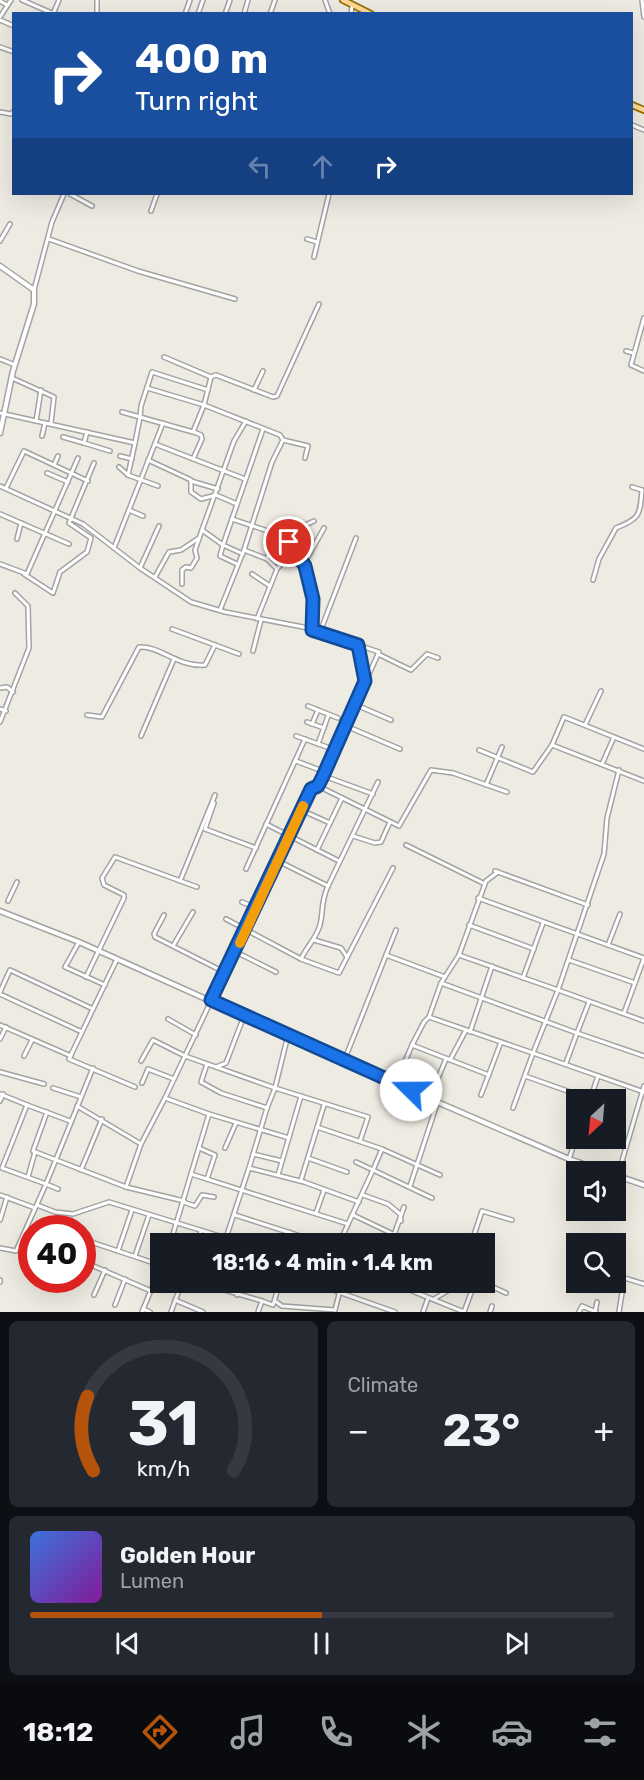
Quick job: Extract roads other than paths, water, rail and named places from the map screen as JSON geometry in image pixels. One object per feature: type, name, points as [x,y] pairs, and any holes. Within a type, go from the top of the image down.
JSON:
[{"type":"main road","points":[[343,0],[366,12]]},
{"type":"street","points":[[0,19],[11,0]]},
{"type":"street","points":[[22,0],[51,12]]},
{"type":"street","points":[[642,0],[644,17]]},
{"type":"street","points":[[0,1],[7,5]]},
{"type":"street","points":[[351,12],[352,6]]},
{"type":"street","points":[[0,433],[15,365],[34,304],[34,290],[64,195]]},
{"type":"street","points":[[72,195],[92,206]]},
{"type":"street","points":[[151,211],[157,195]]},
{"type":"street","points":[[314,257],[329,195]]},
{"type":"street","points":[[0,241],[10,224]]},
{"type":"street","points":[[49,239],[138,271],[236,299]]},
{"type":"street","points":[[307,239],[317,242]]},
{"type":"street","points":[[0,266],[34,290]]},
{"type":"street","points":[[164,357],[212,377],[221,376],[273,397],[277,396],[319,304]]},
{"type":"street","points":[[644,318],[631,365],[643,371],[644,365]]},
{"type":"street","points":[[626,351],[633,353]]},
{"type":"street","points":[[0,359],[15,365]]},
{"type":"street","points":[[254,390],[263,371]]},
{"type":"street","points":[[128,475],[141,406],[152,372],[208,390]]},
{"type":"street","points":[[193,432],[212,377]]},
{"type":"street","points":[[12,378],[54,397],[51,424]]},
{"type":"street","points":[[147,388],[204,405],[280,435],[283,440],[308,446],[305,458]]},
{"type":"street","points":[[36,422],[40,390]]},
{"type":"street","points":[[122,412],[202,436],[193,459]]},
{"type":"street","points":[[0,413],[135,443]]},
{"type":"street","points":[[182,584],[182,570],[186,567],[191,568],[197,558],[195,550],[199,538],[234,441],[246,421]]},
{"type":"street","points":[[42,436],[45,423]]},
{"type":"street","points":[[114,548],[139,479],[163,423]]},
{"type":"street","points":[[237,565],[220,556],[263,429]]},
{"type":"street","points":[[84,443],[87,432]]},
{"type":"street","points":[[63,437],[110,451]]},
{"type":"street","points":[[220,610],[253,525],[269,472],[283,440]]},
{"type":"street","points":[[155,444],[245,479]]},
{"type":"street","points":[[6,488],[24,451],[88,481]]},
{"type":"street","points":[[54,465],[58,456]]},
{"type":"street","points":[[120,456],[132,459]]},
{"type":"street","points":[[24,574],[29,571],[78,458]]},
{"type":"street","points":[[148,460],[191,481],[218,489]]},
{"type":"street","points":[[0,564],[24,574],[53,593],[60,572],[87,552],[92,538],[69,524],[94,463]]},
{"type":"street","points":[[119,467],[128,475],[158,486]]},
{"type":"street","points":[[47,473],[68,482]]},
{"type":"street","points":[[191,481],[191,492],[201,499],[216,495],[237,504]]},
{"type":"street","points":[[0,486],[71,518],[191,602],[320,632],[379,652],[378,654],[411,670],[416,669],[427,654],[438,658]]},
{"type":"street","points":[[593,580],[599,559],[616,528],[634,522],[640,512],[643,491],[632,487]]},
{"type":"street","points":[[129,510],[143,516]]},
{"type":"street","points":[[0,516],[69,544]]},
{"type":"street","points":[[232,519],[253,525],[289,542],[304,564],[313,599],[312,630]]},
{"type":"street","points":[[267,559],[276,537],[314,521]]},
{"type":"street","points":[[17,539],[21,523]]},
{"type":"street","points":[[140,568],[159,526]]},
{"type":"street","points":[[304,564],[324,528]]},
{"type":"street","points":[[202,530],[223,545],[267,559],[277,569]]},
{"type":"street","points":[[155,577],[169,552],[181,550],[199,538]]},
{"type":"street","points":[[320,632],[356,538]]},
{"type":"street","points":[[253,651],[259,619],[270,586],[277,569],[293,550]]},
{"type":"street","points":[[252,574],[270,586]]},
{"type":"street","points":[[0,722],[29,648],[27,623],[30,614],[28,606],[15,592]]},
{"type":"street","points":[[172,629],[239,654]]},
{"type":"street","points":[[87,715],[102,717],[139,647],[189,666],[205,666],[214,645]]},
{"type":"street","points":[[358,645],[365,681]]},
{"type":"street","points":[[126,1187],[141,1144],[226,973],[311,789],[318,786],[324,774],[378,654]]},
{"type":"street","points":[[141,736],[174,659]]},
{"type":"street","points":[[0,688],[7,687],[13,692]]},
{"type":"street","points":[[585,725],[601,691]]},
{"type":"street","points":[[354,704],[391,720]]},
{"type":"street","points":[[308,706],[328,716],[338,718]]},
{"type":"street","points":[[0,709],[6,711]]},
{"type":"street","points":[[312,724],[318,710]]},
{"type":"street","points":[[318,744],[328,716]]},
{"type":"street","points":[[478,750],[533,772],[552,745],[564,717],[644,749]]},
{"type":"street","points":[[307,722],[324,728]]},
{"type":"street","points":[[346,726],[400,749]]},
{"type":"street","points":[[296,736],[327,747]]},
{"type":"street","points":[[602,764],[614,737]]},
{"type":"street","points":[[246,869],[305,739]]},
{"type":"street","points":[[552,745],[644,781]]},
{"type":"street","points":[[486,785],[502,747]]},
{"type":"street","points":[[296,761],[373,794]]},
{"type":"street","points":[[318,786],[399,826],[431,770],[453,773],[507,792]]},
{"type":"street","points":[[513,1108],[558,990],[604,854],[607,818],[619,770]]},
{"type":"street","points":[[301,959],[305,949],[314,940],[320,924],[321,904],[328,886],[378,782]]},
{"type":"street","points":[[180,881],[215,795]]},
{"type":"street","points":[[317,850],[342,798]]},
{"type":"street","points":[[214,803],[205,829],[256,848]]},
{"type":"street","points":[[301,810],[330,823]]},
{"type":"street","points":[[353,836],[375,843],[381,842],[390,822]]},
{"type":"street","points":[[266,824],[339,861]]},
{"type":"street","points":[[406,845],[485,884]]},
{"type":"street","points":[[86,976],[124,898],[124,895],[104,885],[102,878],[114,857],[197,887]]},
{"type":"street","points":[[278,861],[328,886]]},
{"type":"street","points":[[226,919],[301,959],[339,973],[393,868]]},
{"type":"street","points":[[392,1082],[399,1076],[412,1045],[429,1017],[441,983],[459,955],[478,898],[485,884],[496,872],[588,905]]},
{"type":"street","points":[[8,901],[17,882]]},
{"type":"street","points":[[478,898],[644,958],[624,1014]]},
{"type":"street","points":[[242,902],[256,908]]},
{"type":"street","points":[[0,911],[98,950],[575,1161]]},
{"type":"street","points":[[173,946],[193,912]]},
{"type":"street","points":[[608,945],[620,914]]},
{"type":"street","points":[[164,915],[153,936],[226,973]]},
{"type":"street","points":[[523,978],[544,922]]},
{"type":"street","points":[[469,925],[534,949]]},
{"type":"street","points":[[344,1060],[396,930]]},
{"type":"street","points":[[314,940],[341,948],[347,957]]},
{"type":"street","points":[[79,942],[65,967],[105,985]]},
{"type":"street","points":[[236,952],[276,972]]},
{"type":"street","points":[[386,955],[445,978]]},
{"type":"street","points":[[459,955],[644,1020]]},
{"type":"street","points":[[117,959],[69,1059],[135,1087]]},
{"type":"street","points":[[568,960],[635,983]]},
{"type":"street","points":[[430,1097],[448,1059],[468,1031],[492,966]]},
{"type":"street","points":[[82,1032],[0,993],[10,970],[93,1009]]},
{"type":"street","points":[[441,983],[644,1056]]},
{"type":"street","points":[[566,1064],[589,1002]]},
{"type":"street","points":[[214,1068],[226,1062],[244,1016]]},
{"type":"street","points":[[429,1017],[643,1092]]},
{"type":"street","points":[[168,1020],[196,1035]]},
{"type":"street","points":[[0,1024],[71,1056]]},
{"type":"street","points":[[0,1039],[6,1027]]},
{"type":"street","points":[[228,1233],[274,1088],[288,1035]]},
{"type":"street","points":[[24,1056],[32,1040]]},
{"type":"street","points":[[141,1061],[153,1040],[214,1068],[324,1105],[368,1117],[360,1141]]},
{"type":"street","points":[[481,1095],[501,1042]]},
{"type":"street","points":[[412,1045],[489,1075]]},
{"type":"street","points":[[207,1065],[201,1082],[221,1093],[267,1108]]},
{"type":"street","points":[[0,1248],[16,1251],[93,1068]]},
{"type":"street","points":[[142,1083],[148,1069],[174,1079]]},
{"type":"street","points":[[0,1072],[44,1084]]},
{"type":"street","points":[[525,1076],[566,1091]]},
{"type":"street","points":[[593,1089],[598,1076]]},
{"type":"street","points":[[622,1161],[644,1086]]},
{"type":"street","points":[[53,1088],[81,1096]]},
{"type":"street","points":[[0,1101],[1,1094],[71,1121]]},
{"type":"street","points":[[278,1175],[300,1096]]},
{"type":"street","points":[[165,1098],[260,1131],[289,1138]]},
{"type":"street","points":[[410,1186],[438,1101]]},
{"type":"street","points":[[27,1105],[1,1168],[58,1189]]},
{"type":"street","points":[[301,1181],[324,1105]]},
{"type":"street","points":[[77,1106],[141,1144]]},
{"type":"street","points":[[28,1177],[47,1112]]},
{"type":"street","points":[[174,1233],[209,1114]]},
{"type":"street","points":[[81,1170],[102,1119]]},
{"type":"street","points":[[225,1148],[236,1123]]},
{"type":"street","points":[[317,1127],[382,1149],[440,1175]]},
{"type":"street","points":[[199,1148],[215,1155],[207,1179]]},
{"type":"street","points":[[344,1233],[382,1149]]},
{"type":"street","points":[[569,1159],[572,1149]]},
{"type":"street","points":[[35,1152],[126,1187],[195,1206],[202,1195],[214,1197]]},
{"type":"street","points":[[253,1154],[282,1161]]},
{"type":"street","points":[[308,1158],[347,1172]]},
{"type":"street","points":[[356,1162],[432,1197]]},
{"type":"street","points":[[249,1168],[301,1181],[359,1202]]},
{"type":"street","points":[[191,1174],[348,1224]]},
{"type":"street","points":[[626,1179],[644,1185]]},
{"type":"street","points":[[316,1213],[324,1189]]},
{"type":"street","points":[[0,1195],[55,1212],[73,1214],[109,1202],[208,1233]]},
{"type":"street","points":[[362,1195],[388,1204],[400,1214],[401,1221]]},
{"type":"street","points":[[0,1220],[7,1197]]},
{"type":"street","points":[[395,1233],[401,1221],[404,1207]]},
{"type":"street","points":[[118,1251],[132,1210]]},
{"type":"street","points":[[475,1233],[482,1210],[512,1220]]},
{"type":"street","points":[[135,1256],[149,1215]]},
{"type":"street","points":[[234,1215],[292,1233]]},
{"type":"street","points":[[353,1215],[392,1233]]},
{"type":"street","points":[[96,1244],[150,1262]]},
{"type":"street","points":[[96,1266],[150,1291]]},
{"type":"street","points":[[94,1295],[105,1270]]},
{"type":"street","points":[[626,1278],[644,1284]]},
{"type":"street","points":[[114,1305],[125,1279]]},
{"type":"street","points":[[495,1288],[506,1293]]},
{"type":"street","points":[[150,1293],[143,1310],[150,1312]]},
{"type":"street","points":[[171,1312],[178,1293]]},
{"type":"street","points":[[231,1293],[273,1305],[277,1293]]},
{"type":"street","points":[[274,1301],[282,1306],[335,1311],[339,1293],[395,1312]]},
{"type":"street","points":[[418,1293],[464,1312],[470,1293]]},
{"type":"street","points":[[434,1299],[444,1293]]},
{"type":"street","points":[[620,1312],[622,1293]]},
{"type":"street","points":[[423,1312],[428,1298]]},
{"type":"street","points":[[175,1300],[204,1312]]},
{"type":"street","points":[[258,1312],[262,1301]]},
{"type":"street","points":[[579,1312],[582,1306],[595,1312],[597,1302]]},
{"type":"street","points":[[490,1312],[492,1306]]}]
